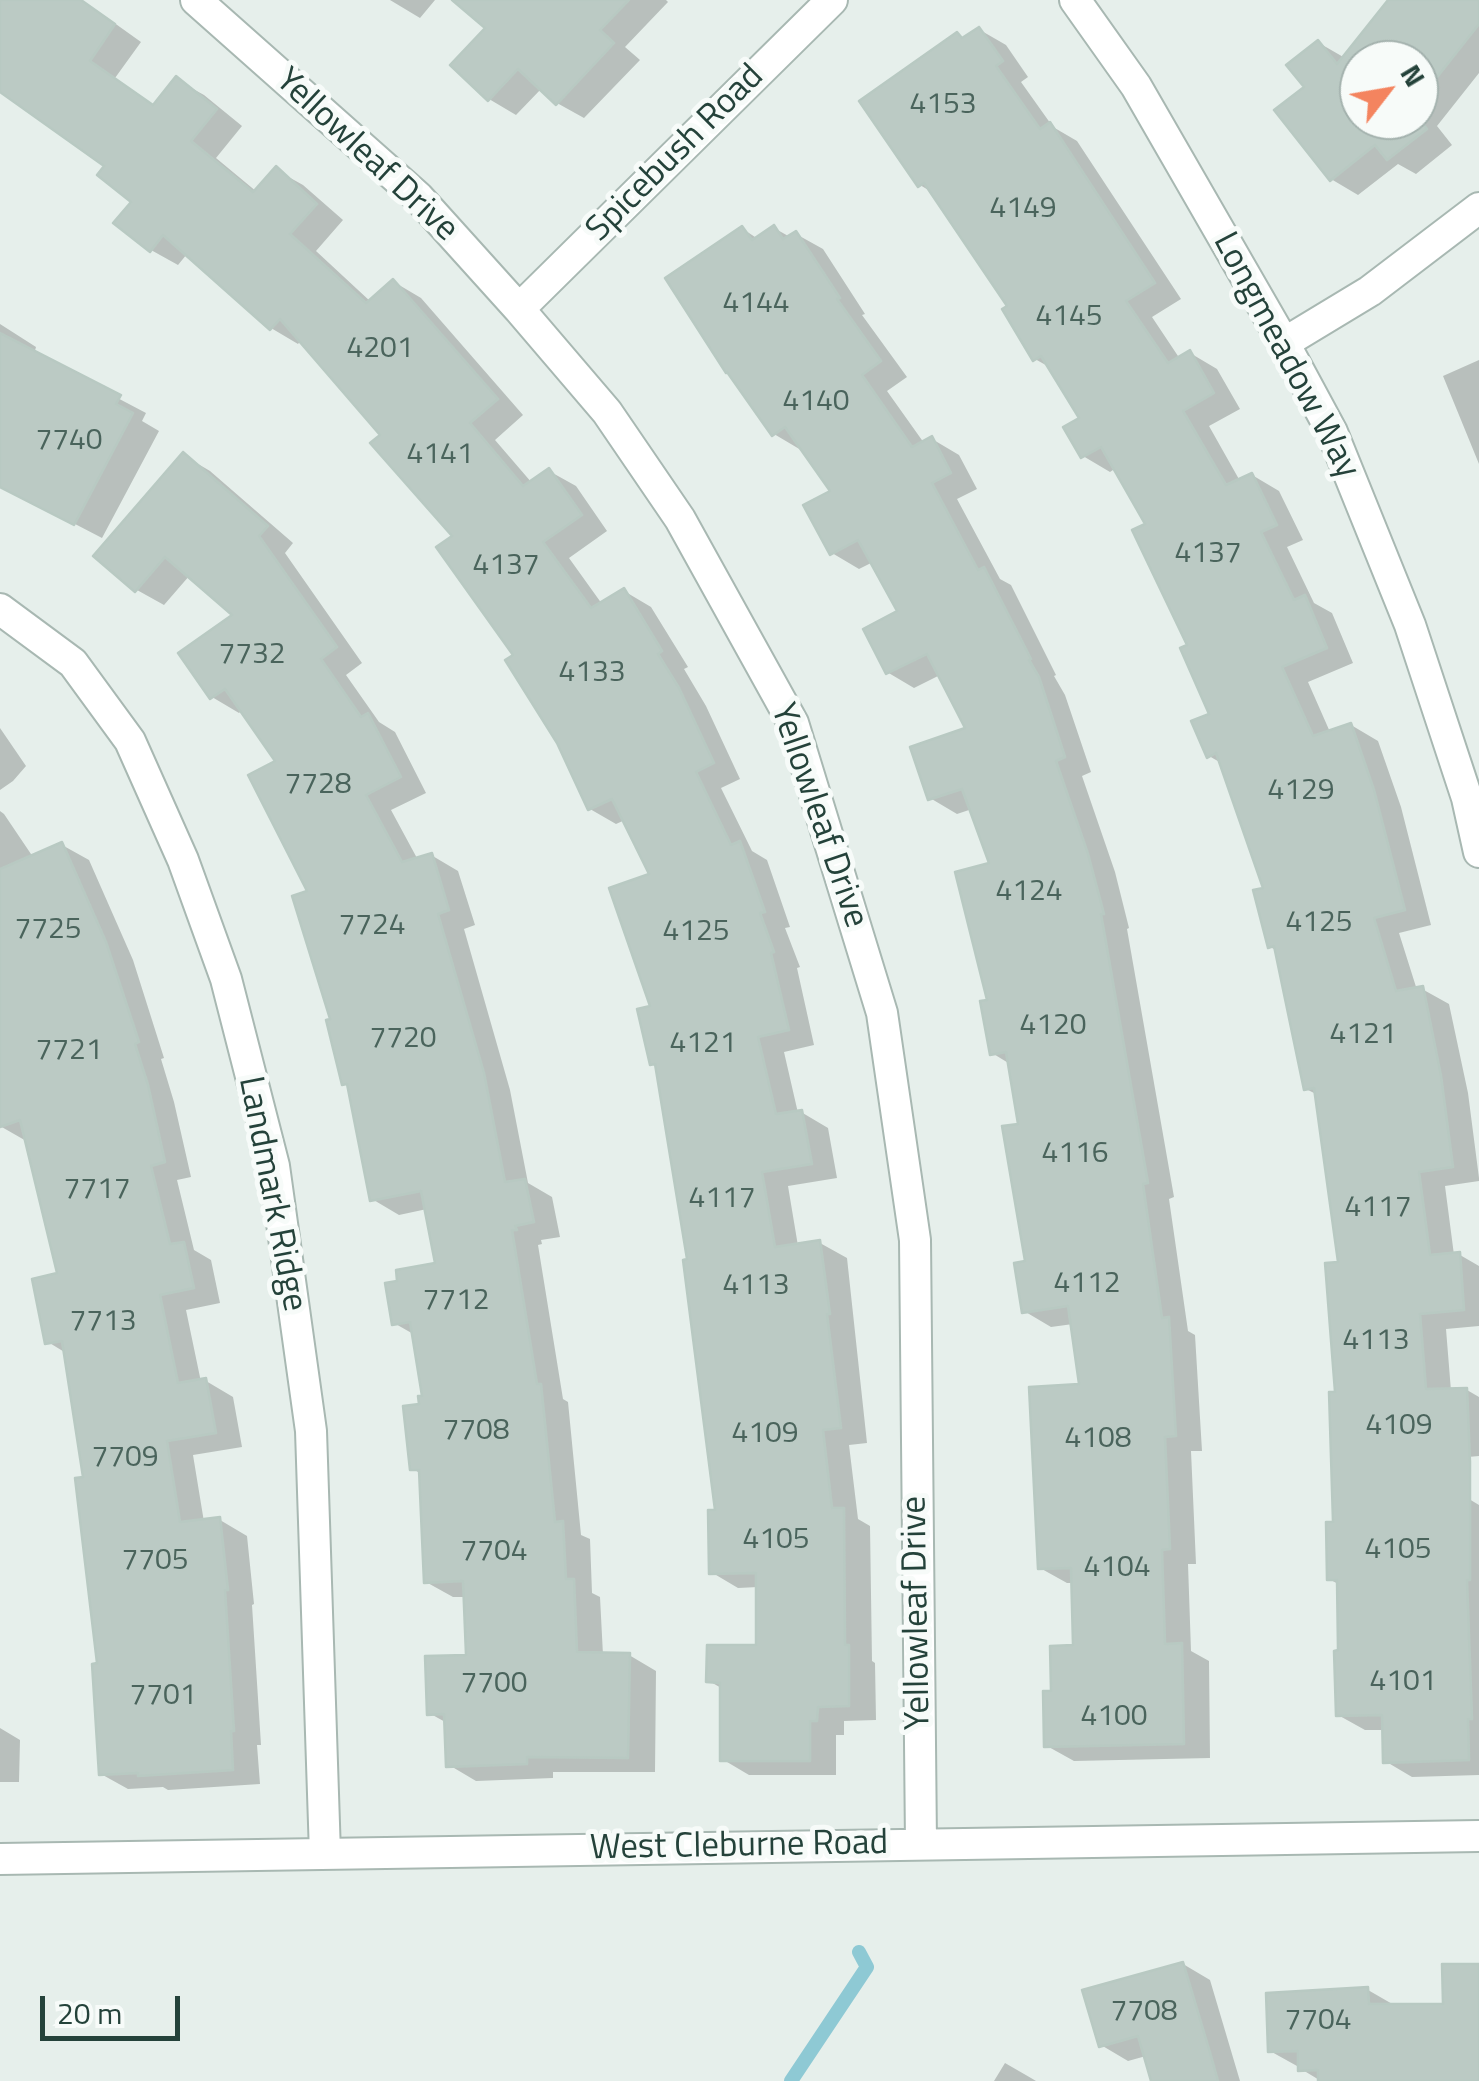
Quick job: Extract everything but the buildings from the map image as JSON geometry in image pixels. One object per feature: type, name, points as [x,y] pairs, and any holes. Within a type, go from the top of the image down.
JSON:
[{"type":"street","name":"Yellowleaf Drive","points":[[196,0],[418,197],[607,412],[680,519],[793,723],[882,1013],[916,1240],[920,1844]]},
{"type":"street","name":"Spicebush Road","points":[[519,308],[832,0]]},
{"type":"street","name":"Longmeadow Way","points":[[1074,0],[1136,86],[1332,432],[1410,625],[1467,798],[1479,852]]},
{"type":"street","points":[[1284,342],[1370,292],[1479,208]]},
{"type":"street","name":"Landmark Ridge","points":[[0,609],[73,663],[130,741],[182,860],[230,998],[274,1166],[311,1432],[325,1854]]},
{"type":"street","name":"West Cleburne Road","points":[[0,1859],[1479,1836]]},
{"type":"waterway","points":[[791,2081],[867,1967],[859,1952]]}]
